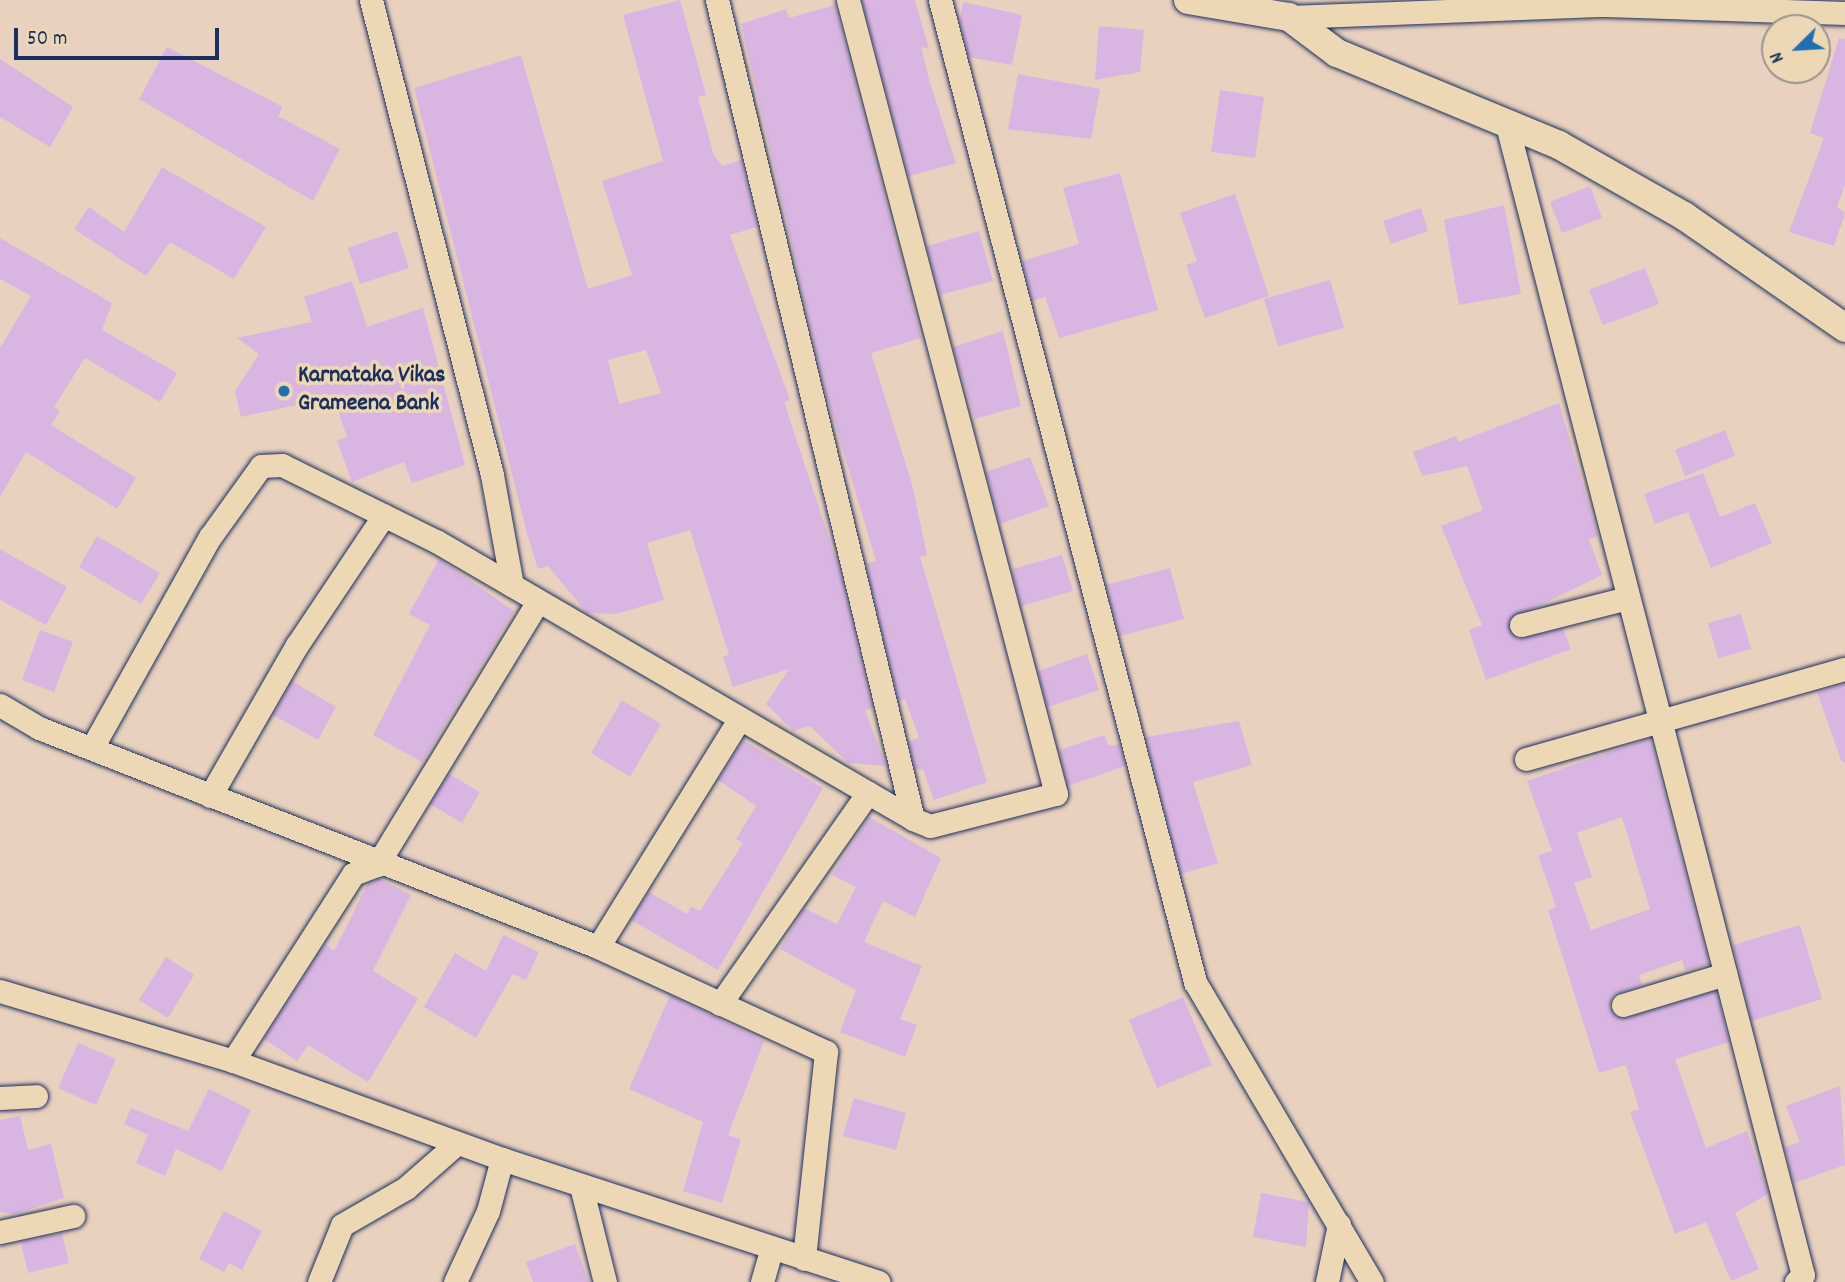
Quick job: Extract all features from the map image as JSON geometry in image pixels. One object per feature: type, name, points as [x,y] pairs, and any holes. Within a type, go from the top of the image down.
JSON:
[{"type":"street","points":[[371,0],[492,475],[512,585]]},
{"type":"street","points":[[717,0],[913,818]]},
{"type":"street","points":[[93,746],[210,537],[261,466],[282,465],[384,515],[512,585],[868,793],[930,826],[1056,794],[848,0]]},
{"type":"street","points":[[940,0],[1195,982],[1373,1282]]},
{"type":"street","points":[[1188,0],[1289,17],[1605,3],[1845,13]]},
{"type":"street","points":[[1289,17],[1337,53],[1559,145],[1684,216],[1845,328]]},
{"type":"street","points":[[1507,125],[1803,1275],[1796,1282]]},
{"type":"street","points":[[210,796],[297,645],[384,515]]},
{"type":"street","points":[[1521,625],[1628,598]]},
{"type":"street","points":[[233,1061],[354,874],[377,864],[538,601]]},
{"type":"street","points":[[1526,760],[1659,718],[1845,669]]},
{"type":"street","points":[[0,705],[38,728],[93,746],[377,864],[598,947],[826,1052],[804,1259]]},
{"type":"street","points":[[598,947],[740,718]]},
{"type":"street","points":[[720,1004],[868,793]]},
{"type":"street","points":[[1623,1005],[1725,974]]},
{"type":"street","points":[[0,991],[233,1061],[502,1159],[878,1282]]},
{"type":"street","points":[[0,1098],[36,1096]]},
{"type":"street","points":[[319,1282],[342,1225],[407,1188],[457,1143]]},
{"type":"street","points":[[455,1282],[488,1211],[502,1159]]},
{"type":"street","points":[[581,1186],[605,1282]]},
{"type":"street","points":[[0,1232],[73,1216]]},
{"type":"street","points":[[1327,1282],[1339,1224]]},
{"type":"street","points":[[762,1282],[772,1248]]},
{"type":"building","points":[[680,0],[706,95],[698,97],[714,156],[723,166],[741,160],[757,227],[730,235],[790,400],[784,402],[839,568],[872,708],[865,710],[886,766],[848,763],[810,726],[793,731],[766,704],[789,669],[733,687],[723,657],[729,655],[690,530],[647,543],[664,600],[616,614],[587,613],[548,566],[538,569],[414,88],[521,55],[588,289],[632,275],[602,181],[663,161],[623,15]],"holes":[[[646,350],[661,393],[619,404],[608,360]]]},
{"type":"building","points":[[862,0],[915,0],[929,49],[921,47],[930,83],[956,163],[909,176]]},
{"type":"building","points":[[963,2],[1022,15],[1012,65],[969,57],[960,20]]},
{"type":"building","points":[[835,5],[921,338],[871,353],[912,484],[927,555],[920,557],[987,782],[934,800],[923,770],[915,769],[909,741],[919,738],[905,699],[899,701],[866,564],[876,561],[825,390],[741,24],[786,9],[789,18]]},
{"type":"building","points":[[1099,26],[1144,30],[1140,72],[1095,80]]},
{"type":"building","points":[[1839,38],[1845,39],[1845,184],[1837,207],[1845,213],[1834,246],[1789,232],[1824,138],[1810,133],[1825,84],[1831,84],[1831,64]]},
{"type":"building","points":[[167,47],[283,107],[278,116],[340,149],[313,201],[139,99]]},
{"type":"building","points":[[0,59],[73,107],[50,147],[0,117]]},
{"type":"building","points":[[1018,74],[1100,89],[1091,139],[1008,129]]},
{"type":"building","points":[[1220,90],[1264,97],[1255,158],[1211,152]]},
{"type":"building","points":[[162,167],[266,227],[234,279],[170,242],[146,276],[74,229],[89,207],[124,232]]},
{"type":"building","points":[[1120,173],[1158,310],[1059,338],[1045,297],[1033,301],[1022,261],[1079,244],[1063,188]]},
{"type":"building","points":[[1590,186],[1602,218],[1562,233],[1550,202]]},
{"type":"building","points":[[1235,194],[1269,296],[1205,318],[1186,265],[1197,261],[1180,213]]},
{"type":"building","points":[[1504,205],[1521,294],[1459,305],[1444,220]]},
{"type":"building","points":[[1421,208],[1428,231],[1391,244],[1383,221]]},
{"type":"building","points":[[397,231],[409,268],[360,284],[348,248]]},
{"type":"building","points":[[979,231],[993,281],[940,295],[927,246]]},
{"type":"building","points":[[0,238],[112,303],[102,330],[177,373],[160,402],[85,358],[54,407],[60,411],[51,425],[136,478],[117,509],[26,452],[0,497],[0,348],[31,296],[0,279]]},
{"type":"building","points":[[1645,268],[1659,304],[1603,325],[1589,290]]},
{"type":"building","points":[[1330,280],[1344,328],[1278,346],[1264,299]]},
{"type":"building","points":[[352,281],[367,327],[423,308],[465,465],[412,483],[404,462],[352,482],[337,441],[347,437],[333,397],[241,417],[235,391],[259,354],[237,338],[312,322],[304,297]]},
{"type":"building","points":[[1003,331],[1021,406],[975,419],[953,347]]},
{"type":"building","points":[[1559,403],[1598,536],[1589,539],[1602,575],[1508,621],[1518,639],[1563,629],[1571,649],[1486,680],[1469,630],[1482,625],[1441,526],[1483,510],[1467,466],[1422,476],[1413,452],[1456,436],[1458,442]]},
{"type":"building","points":[[1725,430],[1735,456],[1685,476],[1675,450]]},
{"type":"building","points":[[1030,457],[1049,506],[1000,524],[986,472]]},
{"type":"building","points":[[1703,473],[1720,517],[1755,503],[1772,543],[1711,568],[1688,512],[1655,524],[1644,494]]},
{"type":"building","points":[[97,536],[160,573],[141,604],[79,567]]},
{"type":"building","points":[[0,549],[67,587],[46,625],[0,600]]},
{"type":"building","points":[[1062,555],[1073,591],[1021,606],[1012,569]]},
{"type":"building","points":[[439,559],[514,611],[422,762],[373,735],[430,625],[409,614]]},
{"type":"building","points":[[1170,568],[1184,619],[1120,636],[1106,585]]},
{"type":"building","points":[[1741,614],[1751,649],[1718,658],[1708,623]]},
{"type":"building","points":[[40,630],[73,642],[54,692],[22,680]]},
{"type":"building","points":[[1087,654],[1099,690],[1048,707],[1038,671]]},
{"type":"building","points":[[292,681],[336,707],[318,740],[273,715]]},
{"type":"building","points":[[1845,684],[1845,762],[1842,763],[1817,692]]},
{"type":"building","points":[[622,700],[661,724],[630,777],[591,753]]},
{"type":"building","points":[[1239,721],[1252,765],[1193,782],[1218,863],[1181,874],[1146,737]]},
{"type":"building","points":[[1104,735],[1109,746],[1119,744],[1125,766],[1068,786],[1059,750]]},
{"type":"building","points":[[1650,738],[1709,964],[1685,971],[1682,960],[1639,975],[1642,985],[1613,995],[1609,1008],[1627,1018],[1716,991],[1729,1042],[1675,1059],[1706,1148],[1747,1131],[1768,1194],[1735,1213],[1759,1269],[1731,1281],[1706,1222],[1675,1234],[1630,1112],[1639,1109],[1626,1065],[1599,1073],[1548,910],[1556,907],[1538,855],[1552,851],[1527,781]],"holes":[[[1622,817],[1650,909],[1591,930],[1574,883],[1592,877],[1577,833]]]},
{"type":"building","points":[[743,740],[823,788],[718,970],[631,920],[649,892],[687,914],[691,907],[700,911],[743,843],[736,839],[756,806],[718,780]]},
{"type":"building","points":[[449,774],[480,792],[462,823],[430,804]]},
{"type":"building","points":[[869,817],[941,858],[915,917],[883,901],[864,942],[922,966],[900,1019],[917,1025],[905,1057],[840,1032],[856,990],[780,949],[804,908],[837,924],[856,887],[832,875]]},
{"type":"building","points":[[380,879],[411,895],[373,971],[418,999],[368,1082],[308,1045],[297,1061],[264,1039],[325,944],[334,951],[368,883]]},
{"type":"building","points":[[1800,925],[1822,999],[1752,1021],[1733,945]]},
{"type":"building","points":[[503,935],[539,952],[526,980],[513,974],[476,1038],[424,1007],[455,953],[486,971]]},
{"type":"building","points":[[166,957],[194,975],[168,1018],[139,1000]]},
{"type":"building","points":[[670,995],[764,1041],[728,1135],[741,1139],[722,1203],[683,1191],[703,1122],[629,1089]]},
{"type":"building","points":[[1183,997],[1212,1065],[1157,1088],[1129,1020]]},
{"type":"building","points":[[78,1043],[116,1059],[96,1105],[58,1088]]},
{"type":"building","points":[[1840,1086],[1845,1165],[1794,1183],[1785,1147],[1800,1142],[1786,1106]]},
{"type":"building","points":[[209,1089],[251,1110],[222,1171],[176,1149],[165,1176],[136,1163],[148,1135],[124,1124],[131,1108],[188,1131]]},
{"type":"building","points":[[854,1098],[906,1113],[896,1150],[843,1136]]},
{"type":"building","points":[[20,1116],[28,1150],[51,1144],[64,1198],[15,1214],[0,1212],[0,1120]]},
{"type":"building","points":[[1261,1193],[1309,1202],[1306,1247],[1253,1237]]},
{"type":"building","points":[[224,1211],[262,1231],[242,1270],[229,1263],[224,1272],[199,1259]]},
{"type":"building","points":[[62,1233],[69,1263],[28,1273],[21,1242]]},
{"type":"building","points":[[575,1244],[589,1282],[533,1282],[526,1262]]},
{"type":"place","name":"Karnataka Vikas Grameena Bank","points":[[284,391]]}]
